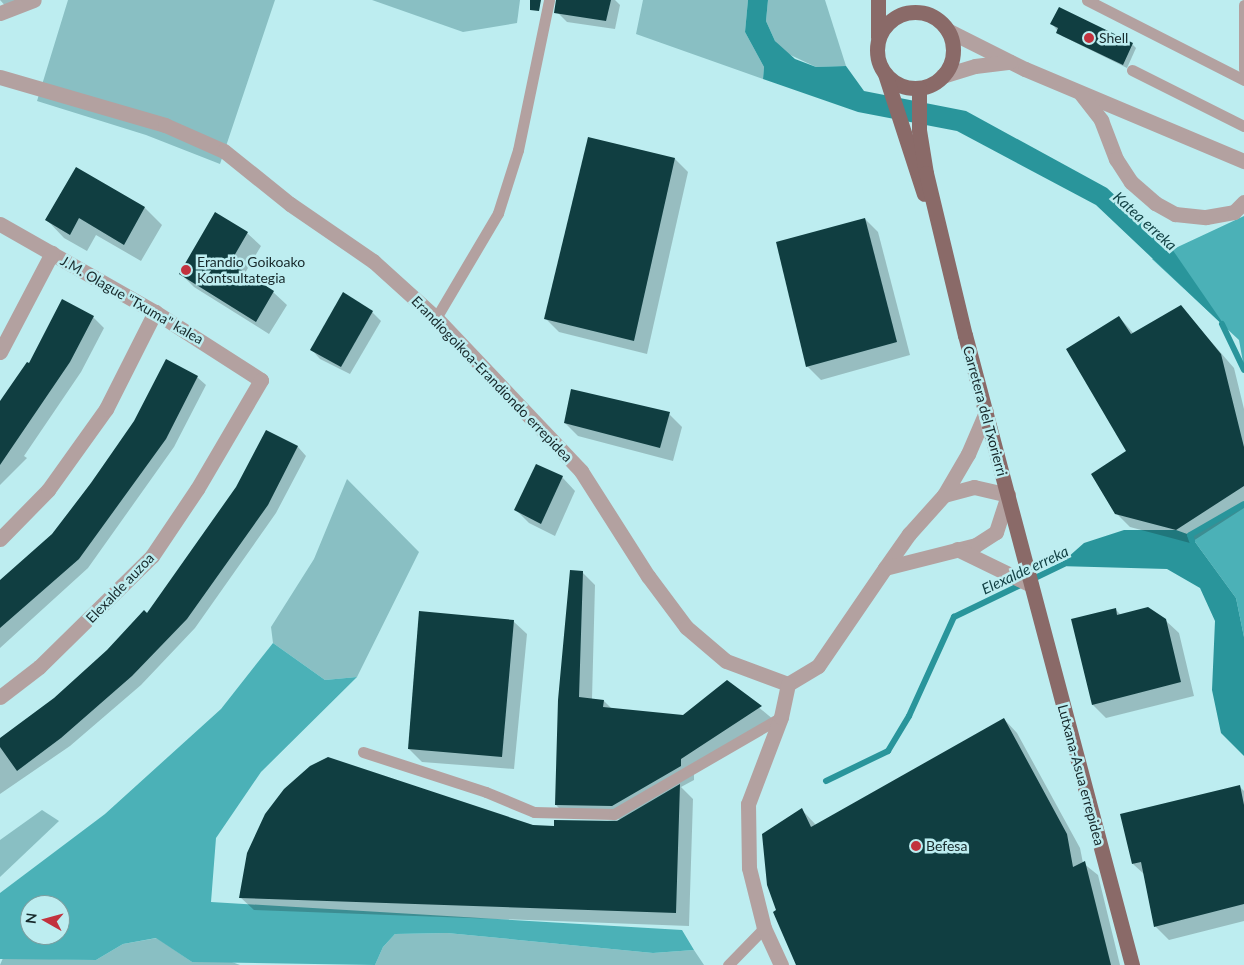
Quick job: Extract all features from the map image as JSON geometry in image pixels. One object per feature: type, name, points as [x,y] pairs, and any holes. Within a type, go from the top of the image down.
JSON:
[{"type":"main road","points":[[878,0],[878,37],[878,63],[894,83],[919,88],[942,76],[952,59],[951,39],[947,30],[921,7],[892,19],[878,37]]},
{"type":"main road","name":"Carretera del Txorierri","points":[[885,74],[913,168],[942,237]]},
{"type":"main road","name":"Carretera del Txorierri","points":[[919,88],[919,130],[948,264],[1031,585]]},
{"type":"main road","name":"Lutxana-Asua errepidea","points":[[1031,585],[1132,965]]},
{"type":"street","points":[[0,13],[34,0]]},
{"type":"street","points":[[947,30],[1010,62],[1080,93],[1244,161]]},
{"type":"street","points":[[942,76],[975,66],[1010,62]]},
{"type":"street","name":"Erandiogoikoa-Erandiondo errepidea","points":[[0,77],[165,124],[224,151],[290,204],[373,261],[436,318],[581,471],[648,576],[686,627],[726,661],[788,684]]},
{"type":"street","points":[[1080,93],[1101,120],[1116,159],[1131,182],[1155,203],[1175,214],[1206,217],[1234,212],[1244,202]]},
{"type":"street","name":"J.M. Olague \"Txuma\" kalea","points":[[0,224],[155,312],[261,380]]},
{"type":"street","points":[[0,352],[52,253]]},
{"type":"street","points":[[0,539],[48,490],[106,409],[155,312]]},
{"type":"street","name":"Elexalde auzoa","points":[[0,697],[39,667],[152,556],[197,489],[261,380]]},
{"type":"street","points":[[781,965],[764,928],[749,868],[748,804],[781,717],[788,684],[818,666],[909,534],[944,495],[968,454],[986,412]]},
{"type":"street","points":[[885,568],[976,545],[996,532],[1008,495],[974,487],[944,495]]},
{"type":"street","points":[[957,549],[1031,585]]},
{"type":"lane","points":[[436,318],[498,214],[518,150],[549,0]]},
{"type":"lane","points":[[1087,0],[1244,80]]},
{"type":"lane","points":[[1244,5],[1244,69]]},
{"type":"lane","points":[[1132,70],[1244,126]]},
{"type":"lane","points":[[363,752],[486,792],[534,812],[614,814],[781,717]]},
{"type":"lane","points":[[728,965],[764,928]]},
{"type":"shaded area","points":[[68,0],[275,0],[220,164],[146,135],[37,101]]},
{"type":"shaded area","points":[[372,0],[520,0],[517,23],[463,32]]},
{"type":"shaded area","points":[[643,0],[748,0],[745,32],[764,67],[763,79],[636,34]]},
{"type":"shaded area","points":[[748,0],[768,0],[766,21],[775,41],[795,59],[816,67],[846,66],[864,91],[966,111],[1107,188],[1172,249],[1227,329],[1096,205],[957,131],[858,112],[763,79],[764,67],[745,32]]},
{"type":"shaded area","points":[[768,0],[825,0],[846,66],[816,67],[784,52],[775,41],[766,21]]},
{"type":"shaded area","points":[[1244,216],[1244,368],[1239,340],[1152,259]]},
{"type":"shaded area","points":[[347,479],[419,552],[357,677],[325,680],[273,643],[271,627],[314,559]]},
{"type":"shaded area","points":[[1244,504],[1244,637],[1236,598],[1190,535]]},
{"type":"shaded area","points":[[1124,530],[1176,530],[1190,535],[1236,598],[1244,637],[1244,756],[1221,733],[1212,690],[1215,621],[1200,588],[1167,569],[1058,566],[1084,543]]},
{"type":"shaded area","points":[[273,643],[325,680],[357,677],[261,772],[216,838],[211,902],[682,930],[694,950],[653,953],[447,933],[395,934],[383,947],[375,965],[192,962],[156,938],[123,944],[96,960],[0,959],[0,893],[105,814],[221,709]]},
{"type":"shaded area","points":[[42,810],[59,821],[0,877],[0,840]]},
{"type":"shaded area","points":[[447,933],[653,953],[694,950],[704,965],[375,965],[383,947],[395,934]]},
{"type":"shaded area","points":[[157,938],[192,962],[232,962],[240,965],[0,965],[3,958],[96,960],[123,944]]},
{"type":"building","points":[[530,0],[541,0],[539,11],[530,10]]},
{"type":"building","points":[[556,0],[611,0],[606,21],[554,13]]},
{"type":"building","points":[[1059,7],[1133,43],[1123,65],[1056,33],[1058,28],[1050,24]]},
{"type":"building","points":[[588,137],[675,158],[634,341],[544,319]]},
{"type":"building","points":[[76,167],[145,207],[124,245],[79,218],[70,235],[45,220]]},
{"type":"building","points":[[215,212],[248,232],[230,263],[274,291],[256,322],[179,274]]},
{"type":"building","points":[[865,218],[897,342],[806,367],[776,242]]},
{"type":"building","points":[[343,292],[373,311],[341,367],[310,350]]},
{"type":"building","points":[[62,299],[94,316],[70,362],[0,465],[0,401],[27,362],[29,363]]},
{"type":"building","points":[[1181,305],[1221,354],[1244,447],[1244,486],[1176,530],[1115,514],[1091,474],[1126,451],[1066,349],[1119,316],[1131,334]]},
{"type":"building","points":[[166,359],[198,376],[166,439],[79,559],[0,628],[0,580],[52,534],[91,483],[134,421]]},
{"type":"building","points":[[571,389],[670,412],[660,448],[564,423]]},
{"type":"building","points":[[266,430],[298,446],[268,505],[187,619],[132,676],[61,738],[17,771],[0,747],[0,738],[54,698],[107,650],[144,610],[147,613],[236,487]]},
{"type":"building","points":[[536,464],[563,476],[541,524],[514,510]]},
{"type":"building","points":[[570,570],[583,571],[579,697],[604,700],[603,707],[683,715],[727,680],[762,706],[681,759],[681,766],[612,806],[555,805],[558,700]]},
{"type":"building","points":[[1148,607],[1166,619],[1181,682],[1092,705],[1071,619],[1116,608],[1117,615]]},
{"type":"building","points":[[419,611],[514,620],[502,757],[408,749]]},
{"type":"building","name":"Befesa","points":[[1004,718],[1067,834],[1073,867],[1085,861],[1111,965],[796,965],[773,912],[776,910],[767,885],[762,834],[802,808],[811,827]]},
{"type":"building","points":[[328,757],[533,825],[554,826],[554,820],[617,821],[680,784],[676,913],[239,898],[247,853],[265,814],[284,789],[310,766]]},
{"type":"building","points":[[1240,785],[1244,805],[1244,904],[1154,927],[1141,862],[1132,864],[1120,814]]},
{"type":"waterway","name":"Katea erreka","points":[[1222,324],[1244,370]]},
{"type":"waterway","name":"Katea erreka","points":[[1192,541],[1190,535],[1244,504]]},
{"type":"waterway","name":"Elexalde erreka","points":[[826,781],[888,751],[909,716],[954,617],[1064,564]]},
{"type":"place","name":"Shell","points":[[1089,38]]},
{"type":"place","name":"Erandio Goikoako Kontsultategia","points":[[186,270]]},
{"type":"place","name":"Befesa","points":[[916,846]]}]
